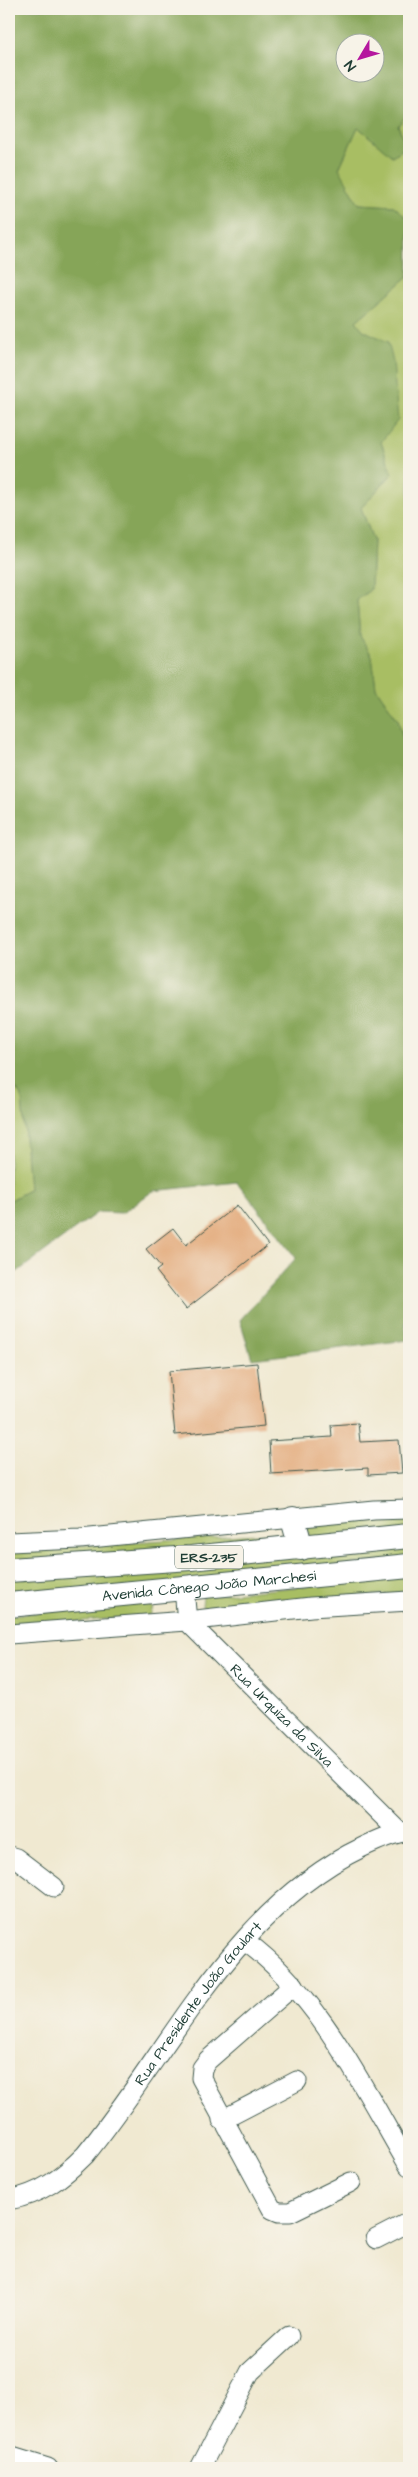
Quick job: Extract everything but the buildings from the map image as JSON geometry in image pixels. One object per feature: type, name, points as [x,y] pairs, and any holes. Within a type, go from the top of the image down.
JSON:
[{"type":"main road","points":[[293,1520],[301,1548]]},
{"type":"main road","name":"Avenida Cônego João Marchesi","points":[[9,1570],[192,1558],[409,1536]]},
{"type":"main road","name":"Avenida Cônego João Marchesi","points":[[9,1605],[409,1566]]},
{"type":"street","points":[[10,1541],[80,1539],[293,1520],[374,1510],[409,1509]]},
{"type":"street","points":[[184,1589],[187,1621]]},
{"type":"street","name":"Avenida Cônego João Marchesi","points":[[9,1634],[187,1621],[311,1606],[409,1601]]},
{"type":"street","name":"Rua Urquiza da Silva","points":[[187,1621],[404,1831]]},
{"type":"street","name":"Rua Presidente João Goulart","points":[[9,2200],[44,2190],[64,2176],[85,2155],[216,1974],[245,1940],[298,1888],[350,1854],[404,1831]]},
{"type":"street","points":[[9,1856],[16,1858],[54,1887]]},
{"type":"street","points":[[245,1940],[271,1960],[294,1984],[330,2030],[409,2166]]},
{"type":"street","points":[[294,1984],[215,2052],[202,2068],[201,2078],[222,2120],[272,2209],[279,2212],[290,2212],[351,2182]]},
{"type":"street","points":[[222,2120],[297,2081]]},
{"type":"street","points":[[376,2239],[409,2222]]},
{"type":"street","points":[[200,2468],[250,2372],[289,2336]]},
{"type":"street","points":[[9,2456],[48,2468]]},
{"type":"green space","points":[[9,9],[409,9],[409,112],[398,126],[407,147],[392,156],[358,127],[339,168],[359,204],[394,206],[409,220],[409,276],[356,321],[363,330],[388,342],[393,362],[398,420],[381,442],[392,474],[361,508],[373,540],[371,589],[357,600],[360,636],[372,656],[376,688],[398,720],[409,760],[409,1322],[405,1322],[407,1340],[252,1359],[240,1320],[296,1258],[237,1182],[153,1191],[122,1213],[98,1212],[9,1278],[9,1201],[29,1190],[22,1097],[9,1079]]},
{"type":"green space","points":[[407,111],[409,112],[409,220],[393,206],[359,204],[339,169],[358,127],[392,156],[407,147],[398,125]]},
{"type":"green space","points":[[409,276],[409,749],[406,750],[398,720],[376,688],[372,656],[360,636],[357,600],[371,589],[373,540],[361,508],[392,474],[381,442],[388,343],[363,330],[356,321]]},
{"type":"green space","points":[[9,1079],[22,1097],[29,1190],[9,1201]]},
{"type":"green space","points":[[409,1516],[409,1532],[311,1542],[306,1525]]},
{"type":"green space","points":[[276,1534],[279,1542],[9,1562],[9,1550]]},
{"type":"green space","points":[[409,1542],[409,1558],[151,1586],[9,1592],[9,1580]]},
{"type":"green space","points":[[409,1576],[409,1592],[206,1611],[202,1606],[203,1596]]},
{"type":"green space","points":[[151,1604],[153,1607],[151,1614],[146,1616],[9,1627],[9,1615]]}]
